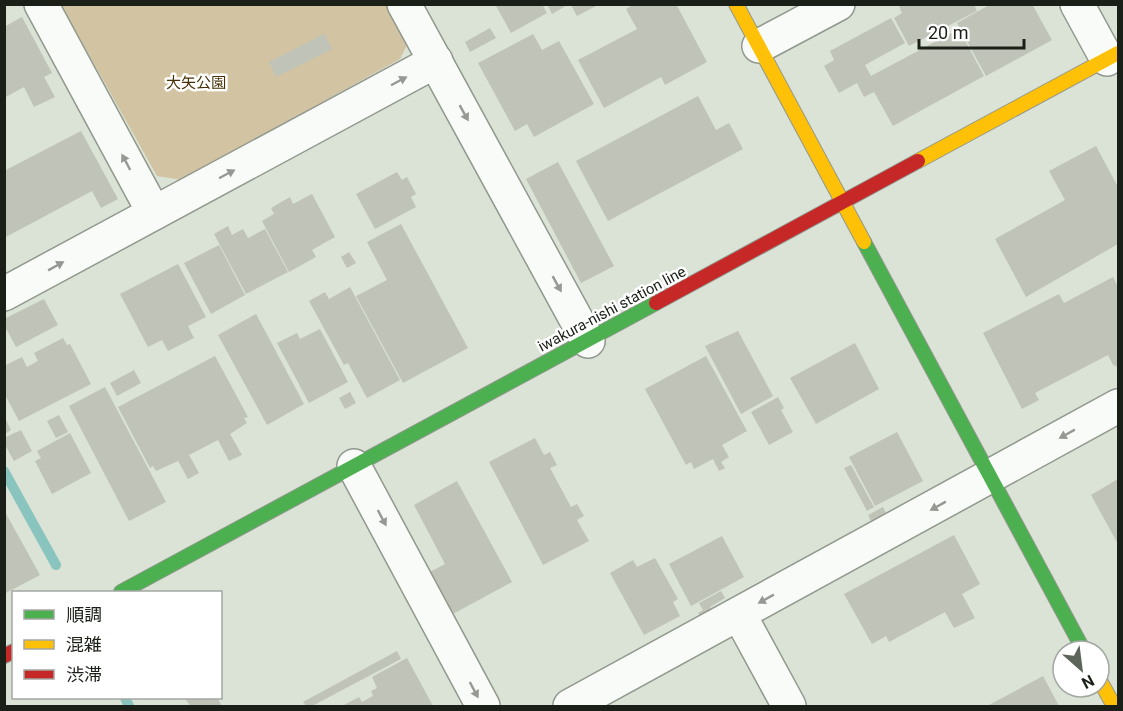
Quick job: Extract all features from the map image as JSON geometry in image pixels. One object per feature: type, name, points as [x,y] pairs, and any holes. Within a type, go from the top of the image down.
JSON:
[{"type":"main road","points":[[736,4],[1077,639]]},
{"type":"main road","name":"iwakura-nishi station line","points":[[123,591],[1113,56]]},
{"type":"street","points":[[41,4],[154,213]]},
{"type":"street","points":[[404,4],[588,340]]},
{"type":"street","points":[[759,46],[838,4]]},
{"type":"street","points":[[1077,4],[1113,56]]},
{"type":"street","points":[[4,294],[436,62]]},
{"type":"street","points":[[570,706],[1119,406]]},
{"type":"street","points":[[354,466],[483,706]]},
{"type":"street","points":[[739,614],[789,706]]},
{"type":"green space","name":"大矢公園","points":[[61,5],[391,5],[410,39],[400,59],[181,180],[157,176]]},
{"type":"building","points":[[495,4],[542,4],[547,13],[511,33]]},
{"type":"building","points":[[547,4],[569,4],[552,14]]},
{"type":"building","points":[[634,4],[676,4],[707,62],[665,85],[661,77],[604,108],[578,60],[637,29],[626,9]]},
{"type":"building","points":[[902,4],[974,4],[977,11],[909,46],[894,18],[902,13],[899,6]]},
{"type":"building","points":[[991,4],[1032,4],[1052,40],[986,76],[957,23]]},
{"type":"building","points":[[571,5],[598,5],[577,16]]},
{"type":"building","points":[[22,17],[52,73],[44,77],[55,97],[34,107],[24,87],[4,98],[4,27]]},
{"type":"building","points":[[891,18],[905,43],[865,65],[871,76],[959,29],[984,76],[893,126],[874,92],[864,97],[857,83],[839,93],[824,66],[834,60],[830,51]]},
{"type":"building","points":[[490,28],[496,38],[470,52],[465,42]]},
{"type":"building","points":[[324,34],[332,49],[276,77],[269,62]]},
{"type":"building","points":[[533,34],[542,50],[559,41],[594,104],[534,137],[527,124],[515,131],[478,63]]},
{"type":"building","points":[[698,96],[716,130],[729,123],[743,149],[608,221],[576,161]]},
{"type":"building","points":[[81,131],[118,199],[101,208],[92,191],[4,238],[4,171]]},
{"type":"building","points":[[1096,146],[1118,187],[1118,244],[1026,297],[995,239],[1065,200],[1049,171]]},
{"type":"building","points":[[558,162],[614,266],[581,283],[526,179]]},
{"type":"building","points":[[397,172],[402,180],[407,177],[416,194],[411,197],[416,207],[375,229],[356,194]]},
{"type":"building","points":[[312,194],[335,237],[312,250],[316,257],[289,272],[262,221],[274,214],[271,208],[290,197],[293,204]]},
{"type":"building","points":[[401,224],[468,348],[403,383],[356,296],[387,280],[367,242]]},
{"type":"building","points":[[228,226],[232,235],[243,229],[248,238],[265,229],[288,272],[246,294],[214,234]]},
{"type":"building","points":[[219,245],[245,295],[211,314],[184,263]]},
{"type":"building","points":[[349,252],[356,263],[347,268],[341,257]]},
{"type":"building","points":[[178,264],[206,317],[188,326],[194,338],[168,351],[162,340],[148,347],[120,294]]},
{"type":"building","points":[[1113,277],[1118,287],[1118,367],[1113,365],[1108,355],[1035,393],[1039,400],[1022,409],[983,333],[1059,294],[1064,303]]},
{"type":"building","points":[[350,287],[400,380],[367,398],[348,363],[344,365],[309,301],[325,292],[329,299]]},
{"type":"building","points":[[44,299],[58,325],[16,347],[4,325],[4,319]]},
{"type":"building","points":[[256,314],[304,404],[267,425],[218,335]]},
{"type":"building","points":[[320,329],[348,382],[309,403],[277,343],[297,333],[300,339]]},
{"type":"building","points":[[738,331],[773,396],[741,414],[705,346]]},
{"type":"building","points":[[63,338],[67,345],[70,344],[91,384],[19,421],[4,393],[4,366],[22,357],[27,367],[38,361],[34,353]]},
{"type":"building","points":[[855,343],[879,389],[816,424],[790,378]]},
{"type":"building","points":[[215,356],[248,417],[244,418],[247,423],[230,434],[242,455],[229,461],[218,440],[189,455],[199,473],[188,479],[178,461],[156,471],[153,466],[150,468],[118,407]]},
{"type":"building","points":[[706,356],[747,431],[722,445],[729,457],[721,462],[725,468],[719,471],[713,459],[694,469],[691,462],[686,465],[645,389]]},
{"type":"building","points":[[134,370],[141,383],[117,396],[110,383]]},
{"type":"building","points":[[105,387],[166,502],[129,521],[69,406]]},
{"type":"building","points":[[350,392],[356,403],[345,409],[339,398]]},
{"type":"building","points":[[778,397],[784,408],[781,410],[793,432],[769,445],[751,412]]},
{"type":"building","points":[[59,415],[68,432],[56,438],[47,421]]},
{"type":"building","points":[[5,421],[11,430],[5,434]]},
{"type":"building","points":[[21,430],[32,451],[14,461],[4,443],[4,438]]},
{"type":"building","points":[[897,432],[923,481],[875,506],[849,457]]},
{"type":"building","points":[[70,433],[91,473],[52,494],[35,461],[41,458],[37,451]]},
{"type":"building","points":[[535,438],[544,455],[550,452],[557,465],[550,468],[571,507],[577,504],[584,516],[577,520],[589,541],[543,565],[489,462]]},
{"type":"building","points":[[851,465],[874,507],[867,511],[844,468]]},
{"type":"building","points":[[1118,479],[1118,544],[1091,495]]},
{"type":"building","points":[[457,481],[512,582],[453,614],[430,572],[445,564],[414,505]]},
{"type":"building","points":[[883,507],[886,513],[871,521],[868,515]]},
{"type":"building","points":[[4,510],[40,575],[4,594]]},
{"type":"building","points":[[954,535],[980,584],[962,594],[975,618],[954,628],[945,612],[889,642],[886,636],[872,644],[844,594]]},
{"type":"building","points":[[722,536],[744,577],[691,606],[669,564]]},
{"type":"building","points":[[655,558],[678,599],[673,602],[680,616],[644,635],[610,573],[633,560],[637,567]]},
{"type":"building","points":[[721,591],[725,598],[710,607],[714,615],[703,621],[698,613],[703,610],[699,603]]},
{"type":"building","points":[[397,651],[401,659],[312,706],[306,706],[303,702]]},
{"type":"building","points":[[407,658],[433,706],[342,706],[359,697],[362,702],[373,696],[371,691],[377,688],[372,677]]},
{"type":"building","points":[[1043,676],[1051,691],[1051,699],[1055,699],[1059,706],[987,706]]},
{"type":"building","points":[[186,699],[218,699],[222,706],[190,706]]},
{"type":"waterway","points":[[4,471],[56,565]]},
{"type":"waterway","points":[[126,699],[129,706]]},
{"type":"traffic: fast","points":[[864,242],[1078,639]]},
{"type":"traffic: fast","points":[[123,591],[656,303]]},
{"type":"traffic: slow","points":[[736,4],[864,242]]},
{"type":"traffic: slow","points":[[918,161],[1118,53]]},
{"type":"traffic: slow","points":[[1110,699],[1114,706]]},
{"type":"traffic: jam","points":[[656,303],[918,161]]},
{"type":"traffic: jam","points":[[4,656],[12,652]]}]
